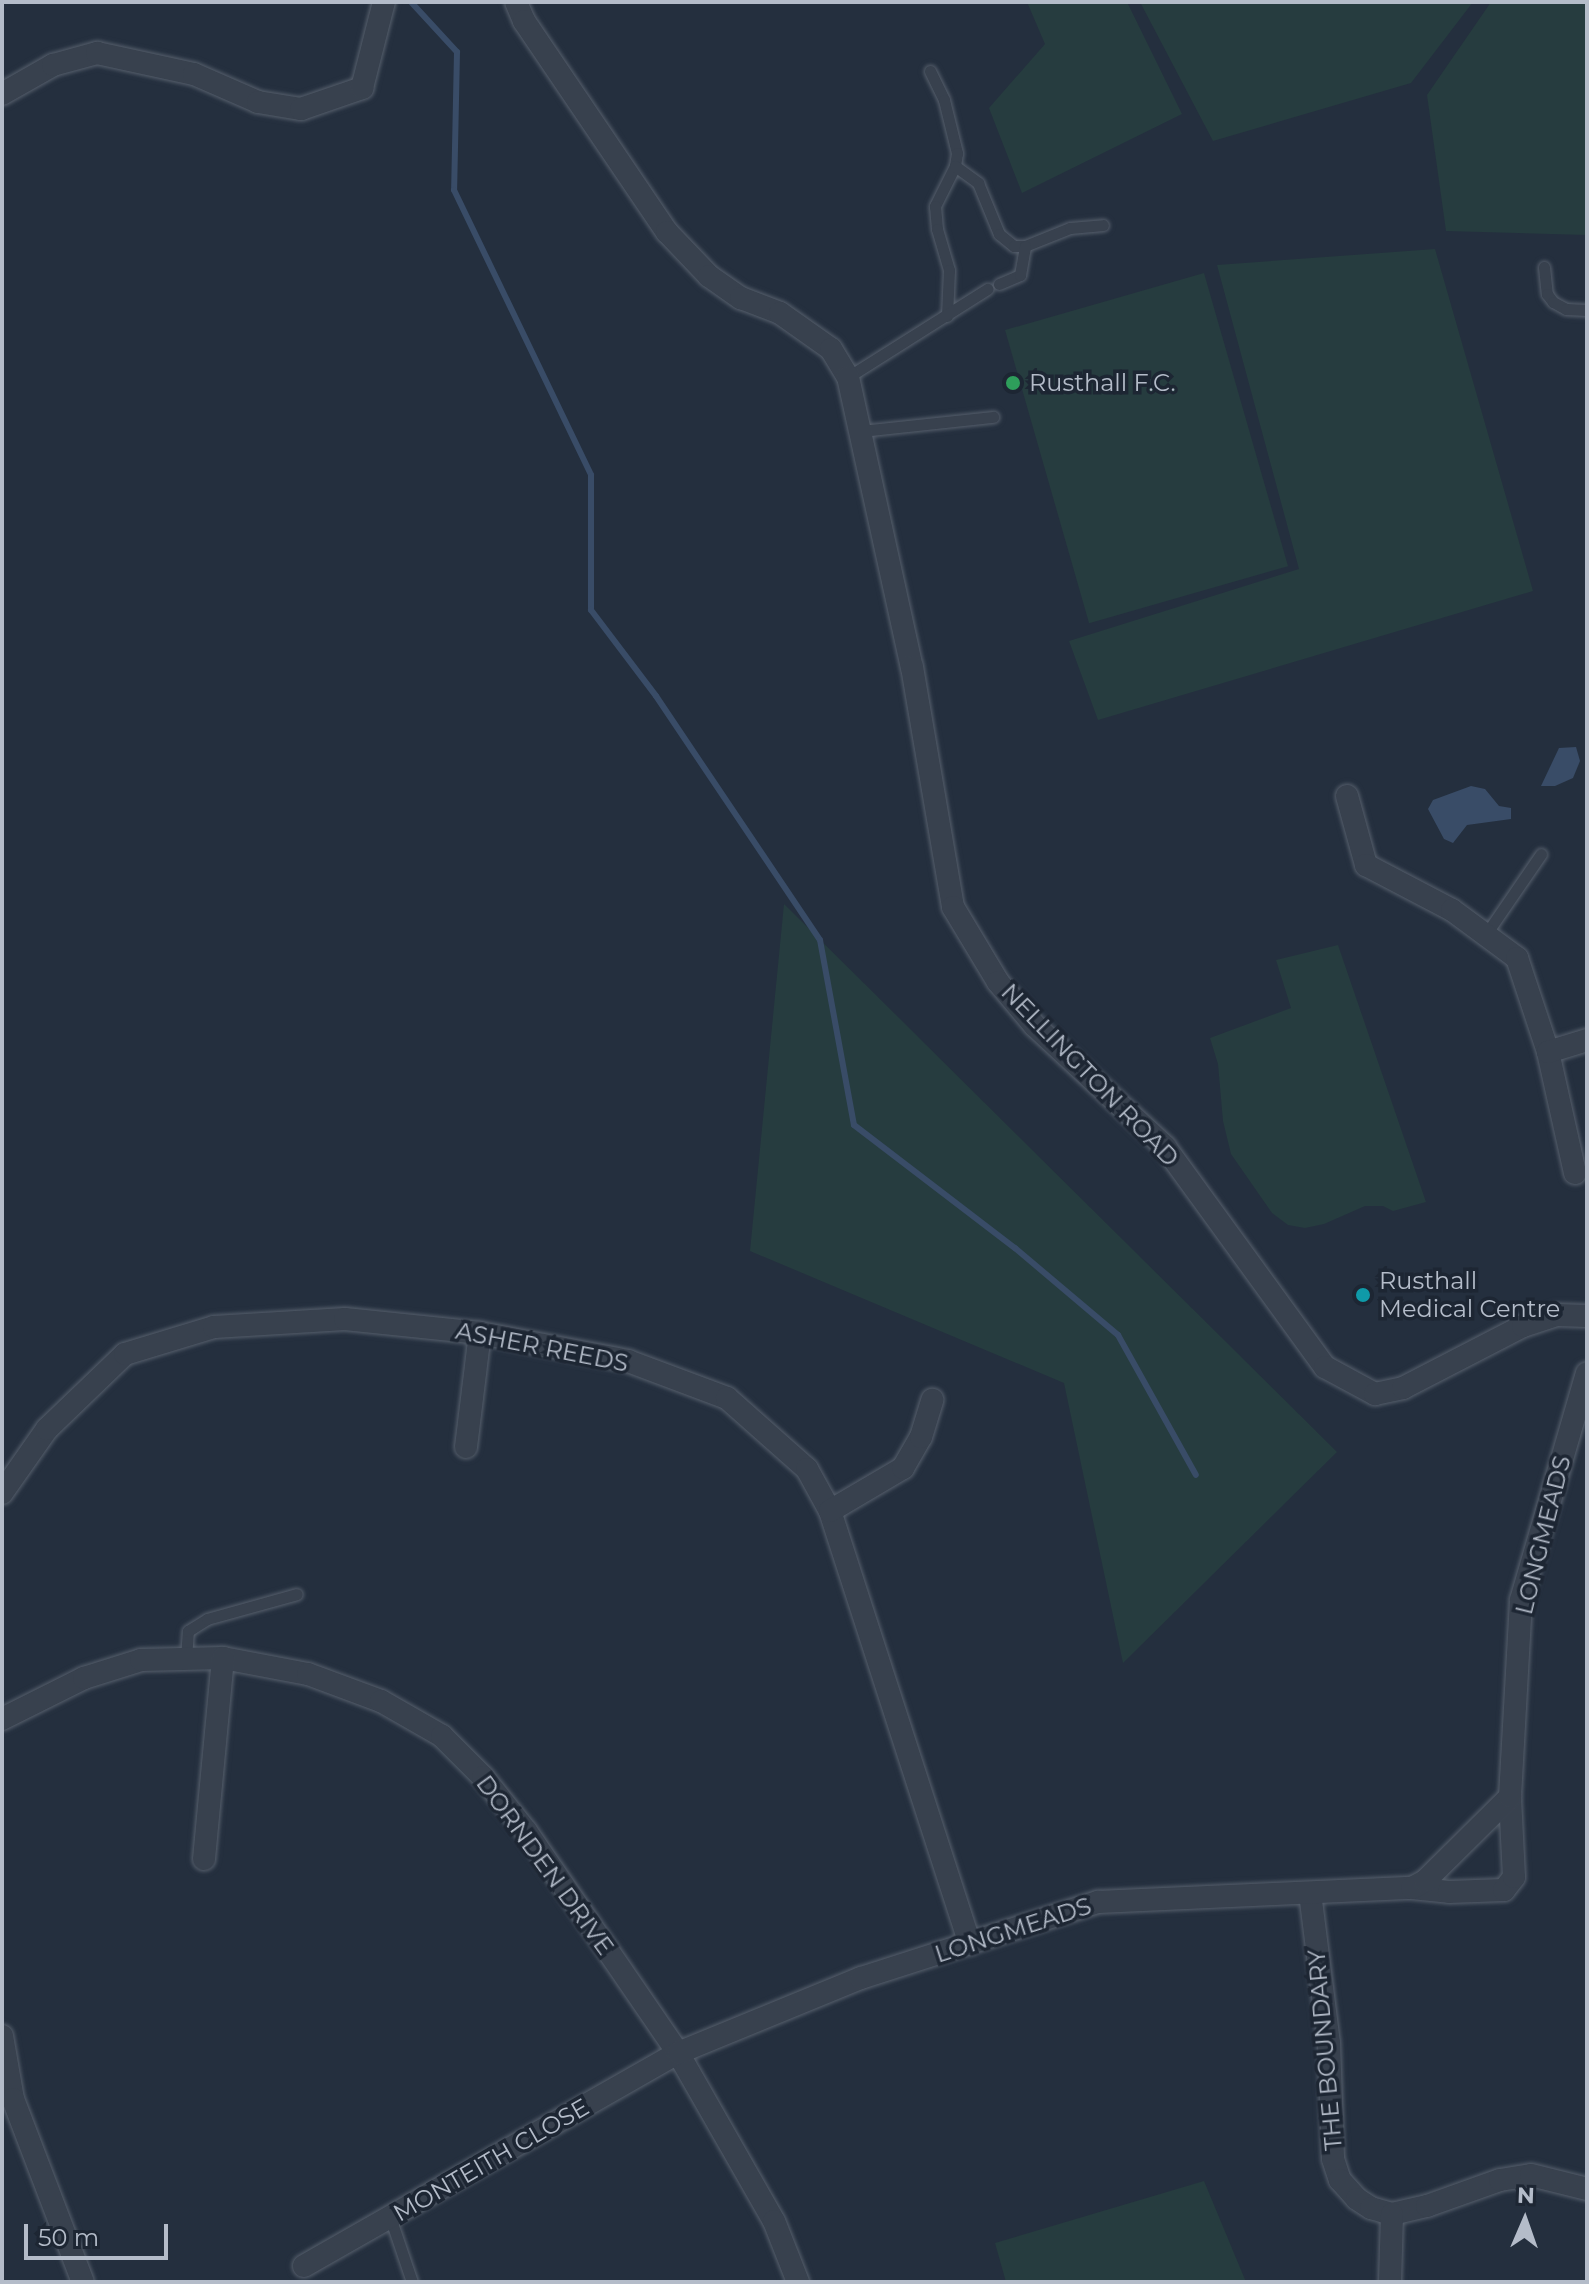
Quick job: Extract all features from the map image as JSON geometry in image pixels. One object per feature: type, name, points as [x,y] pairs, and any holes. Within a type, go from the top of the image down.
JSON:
[{"type":"street","points":[[2,94],[53,65],[97,53],[194,74],[258,102],[301,109],[362,88],[384,2]]},
{"type":"street","points":[[516,2],[524,21],[667,232],[709,276],[741,298],[780,313],[831,349],[848,377]]},
{"type":"street","name":"NELLINGTON ROAD","points":[[848,377],[912,667],[953,907],[998,982],[1035,1026],[1165,1147],[1325,1367],[1375,1394],[1403,1388],[1523,1326],[1557,1315],[1587,1316]]},
{"type":"street","points":[[1347,796],[1366,865],[1452,910],[1517,958],[1548,1052],[1575,1173]]},
{"type":"street","points":[[1548,1052],[1587,1040]]},
{"type":"street","name":"ASHER REEDS","points":[[2,1493],[47,1429],[125,1354],[214,1327],[345,1319],[480,1333],[628,1361],[727,1398],[807,1469],[830,1511],[970,1944]]},
{"type":"street","points":[[466,1447],[480,1333]]},
{"type":"street","name":"LONGMEADS","points":[[678,2053],[861,1978],[1098,1902],[1412,1888],[1449,1892],[1504,1890],[1514,1877],[1510,1797],[1521,1600],[1587,1373]]},
{"type":"street","points":[[830,1511],[903,1468],[921,1437],[932,1400]]},
{"type":"street","points":[[204,1859],[223,1658]]},
{"type":"street","name":"DORNDEN DRIVE","points":[[2,1719],[84,1678],[141,1660],[223,1658],[308,1674],[381,1701],[442,1736],[483,1777],[526,1831],[678,2053],[774,2221],[798,2282]]},
{"type":"street","points":[[1412,1888],[1425,1881],[1510,1797]]},
{"type":"street","name":"THE BOUNDARY","points":[[1310,1893],[1329,2043],[1333,2159],[1340,2180],[1357,2199],[1371,2208],[1392,2214]]},
{"type":"street","points":[[2,2036],[13,2099],[83,2282]]},
{"type":"street","name":"MONTEITH CLOSE","points":[[304,2266],[678,2053]]},
{"type":"street","points":[[1390,2282],[1392,2214],[1427,2206],[1500,2180],[1531,2175],[1587,2189]]},
{"type":"lane","points":[[930,71],[944,100],[954,136],[955,166],[935,206],[937,229],[949,270],[947,316]]},
{"type":"lane","points":[[955,166],[978,183],[999,234],[1014,246],[1025,246],[1070,228],[1103,225]]},
{"type":"lane","points":[[999,284],[1020,275],[1025,246]]},
{"type":"lane","points":[[1544,267],[1547,294],[1553,302],[1566,309],[1587,310]]},
{"type":"lane","points":[[848,377],[987,289]]},
{"type":"lane","points":[[861,431],[993,417]]},
{"type":"lane","points":[[1486,934],[1541,854]]},
{"type":"lane","points":[[186,1658],[188,1631],[207,1619],[297,1594]]},
{"type":"lane","points":[[390,2217],[412,2282]]},
{"type":"green space","points":[[1027,2],[1127,2],[1182,114],[1022,193],[989,108],[1045,44]]},
{"type":"green space","points":[[1140,2],[1473,2],[1411,83],[1213,141]]},
{"type":"green space","points":[[1491,2],[1587,2],[1587,235],[1446,231],[1427,95]]},
{"type":"green space","points":[[1435,249],[1533,591],[1098,720],[1069,641],[1299,569],[1217,265]]},
{"type":"green space","points":[[1204,273],[1288,566],[1089,623],[1005,330]]},
{"type":"green space","points":[[784,904],[1337,1452],[1123,1663],[1064,1383],[750,1251]]},
{"type":"green space","points":[[1338,945],[1426,1202],[1393,1211],[1383,1206],[1365,1206],[1324,1224],[1305,1228],[1288,1225],[1272,1213],[1231,1154],[1223,1121],[1218,1064],[1210,1038],[1291,1008],[1276,960]]},
{"type":"green space","points":[[1204,2181],[1246,2282],[1006,2282],[995,2243]]},
{"type":"water","points":[[1576,747],[1580,761],[1573,778],[1555,786],[1541,786],[1559,748]]},
{"type":"water","points":[[1471,786],[1485,789],[1499,806],[1511,808],[1511,819],[1467,825],[1453,843],[1444,839],[1428,809],[1433,800]]},
{"type":"waterway","points":[[411,2],[457,52],[454,190],[591,475],[591,610],[656,696],[820,940],[854,1125],[1015,1248],[1118,1335],[1196,1475]]},
{"type":"place","name":"Rusthall F.C.","points":[[1013,383]]},
{"type":"place","name":"Rusthall Medical Centre","points":[[1363,1295]]}]
